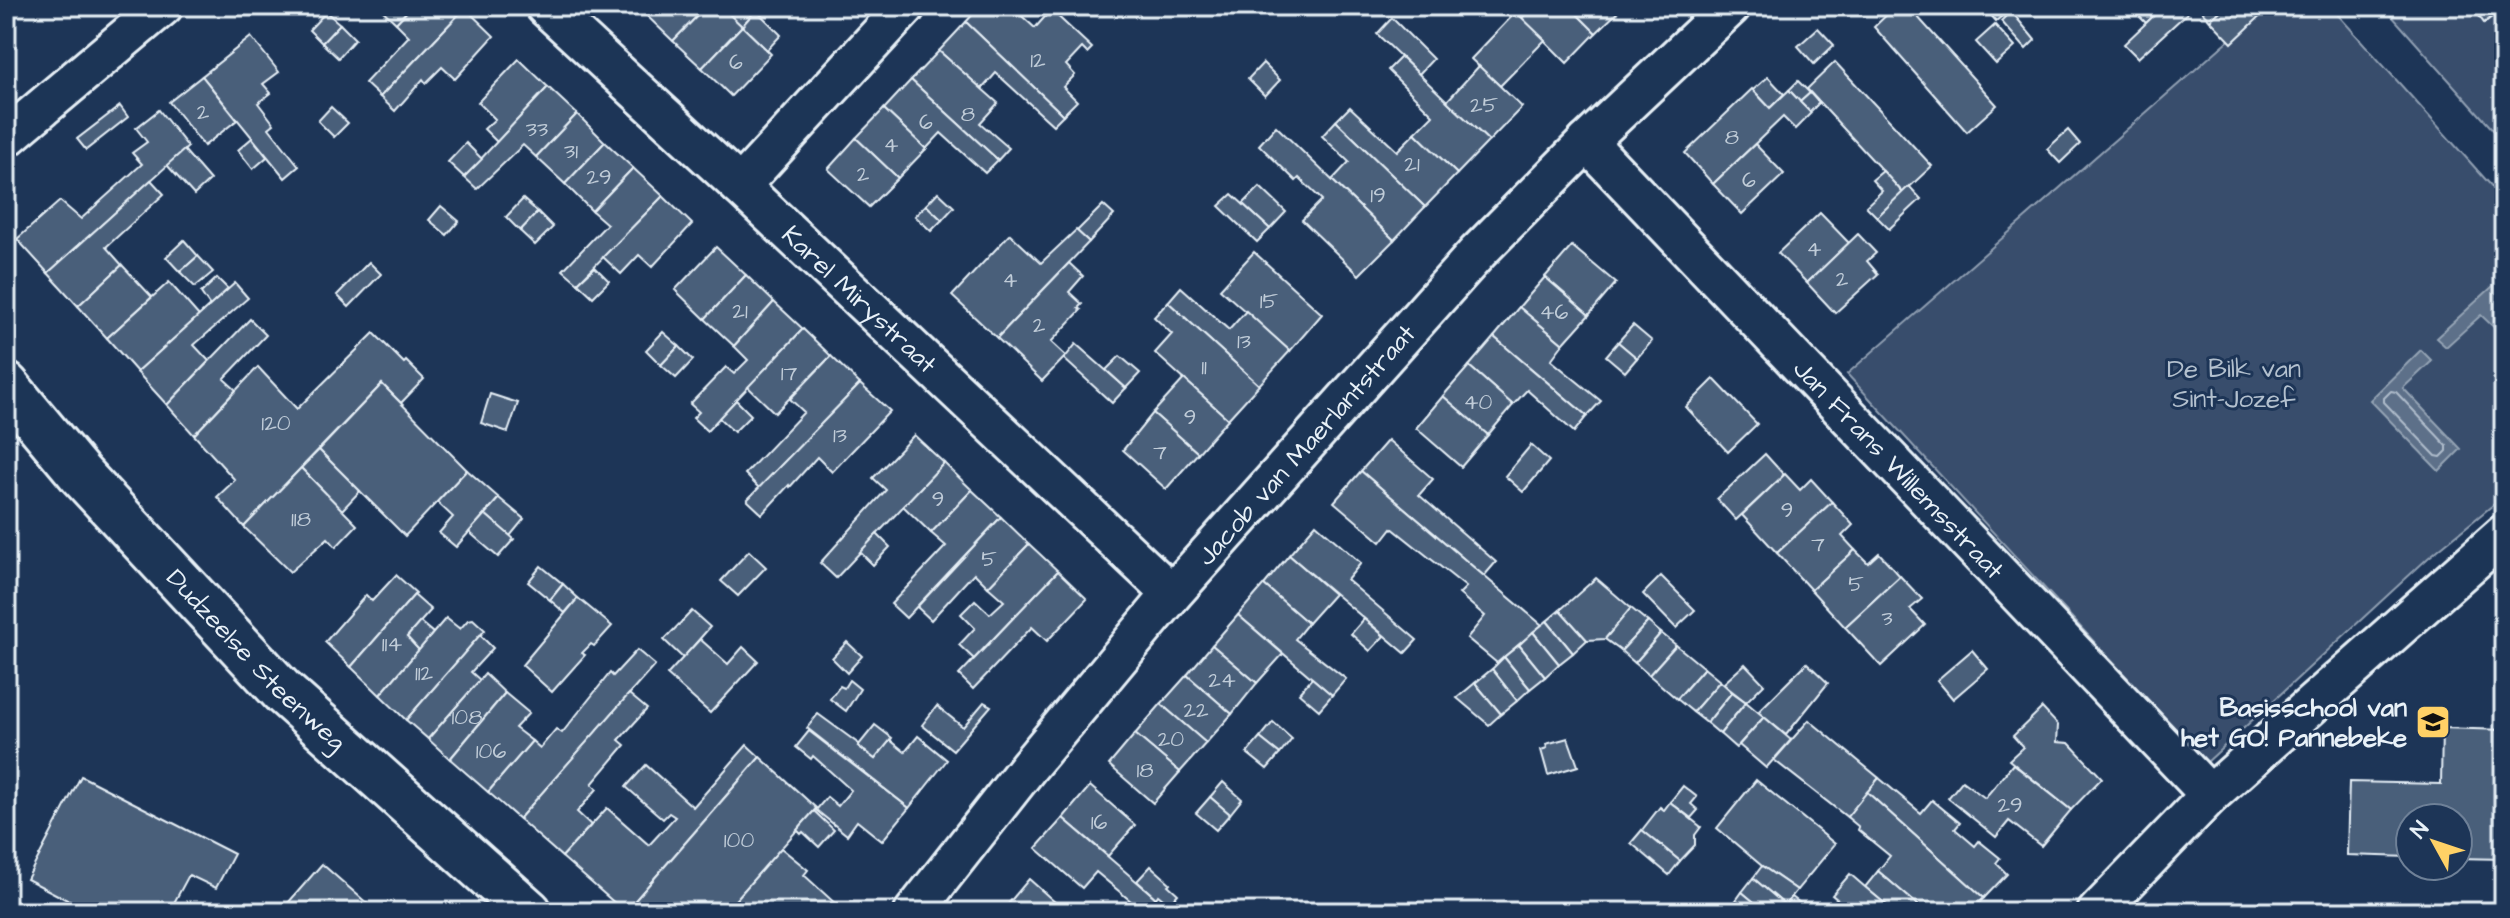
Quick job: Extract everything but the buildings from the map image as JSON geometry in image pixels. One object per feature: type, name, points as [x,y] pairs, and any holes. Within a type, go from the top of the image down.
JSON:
[{"type":"main road","name":"Dudzeelse Steenweg","points":[[6,385],[81,475],[282,691],[529,912]]},
{"type":"street","points":[[6,138],[163,6]]},
{"type":"street","name":"Karel Mirystraat","points":[[545,6],[1172,594]]},
{"type":"street","points":[[740,186],[906,6]]},
{"type":"street","name":"Jacob van Maerlantstraat","points":[[914,912],[1028,767],[1172,594],[1478,252],[1587,142],[1731,6]]},
{"type":"street","name":"Jan Frans Willemsstraat","points":[[1587,142],[2210,795]]},
{"type":"street","points":[[2097,912],[2210,795],[2504,534]]},
{"type":"green space","name":"De Bilk van Sint-Jozef","points":[[2268,6],[2330,6],[2504,200],[2504,496],[2428,558],[2206,763],[1847,374]]},
{"type":"green space","points":[[2383,6],[2504,6],[2504,142]]},
{"type":"water","points":[[2504,276],[2504,337],[2481,315],[2446,347],[2436,338]]},
{"type":"water","points":[[2421,350],[2432,361],[2403,388],[2461,449],[2439,471],[2370,400]]},
{"type":"place","name":"Basisschool van het GO! Pannebeke","points":[[2433,722]]}]
